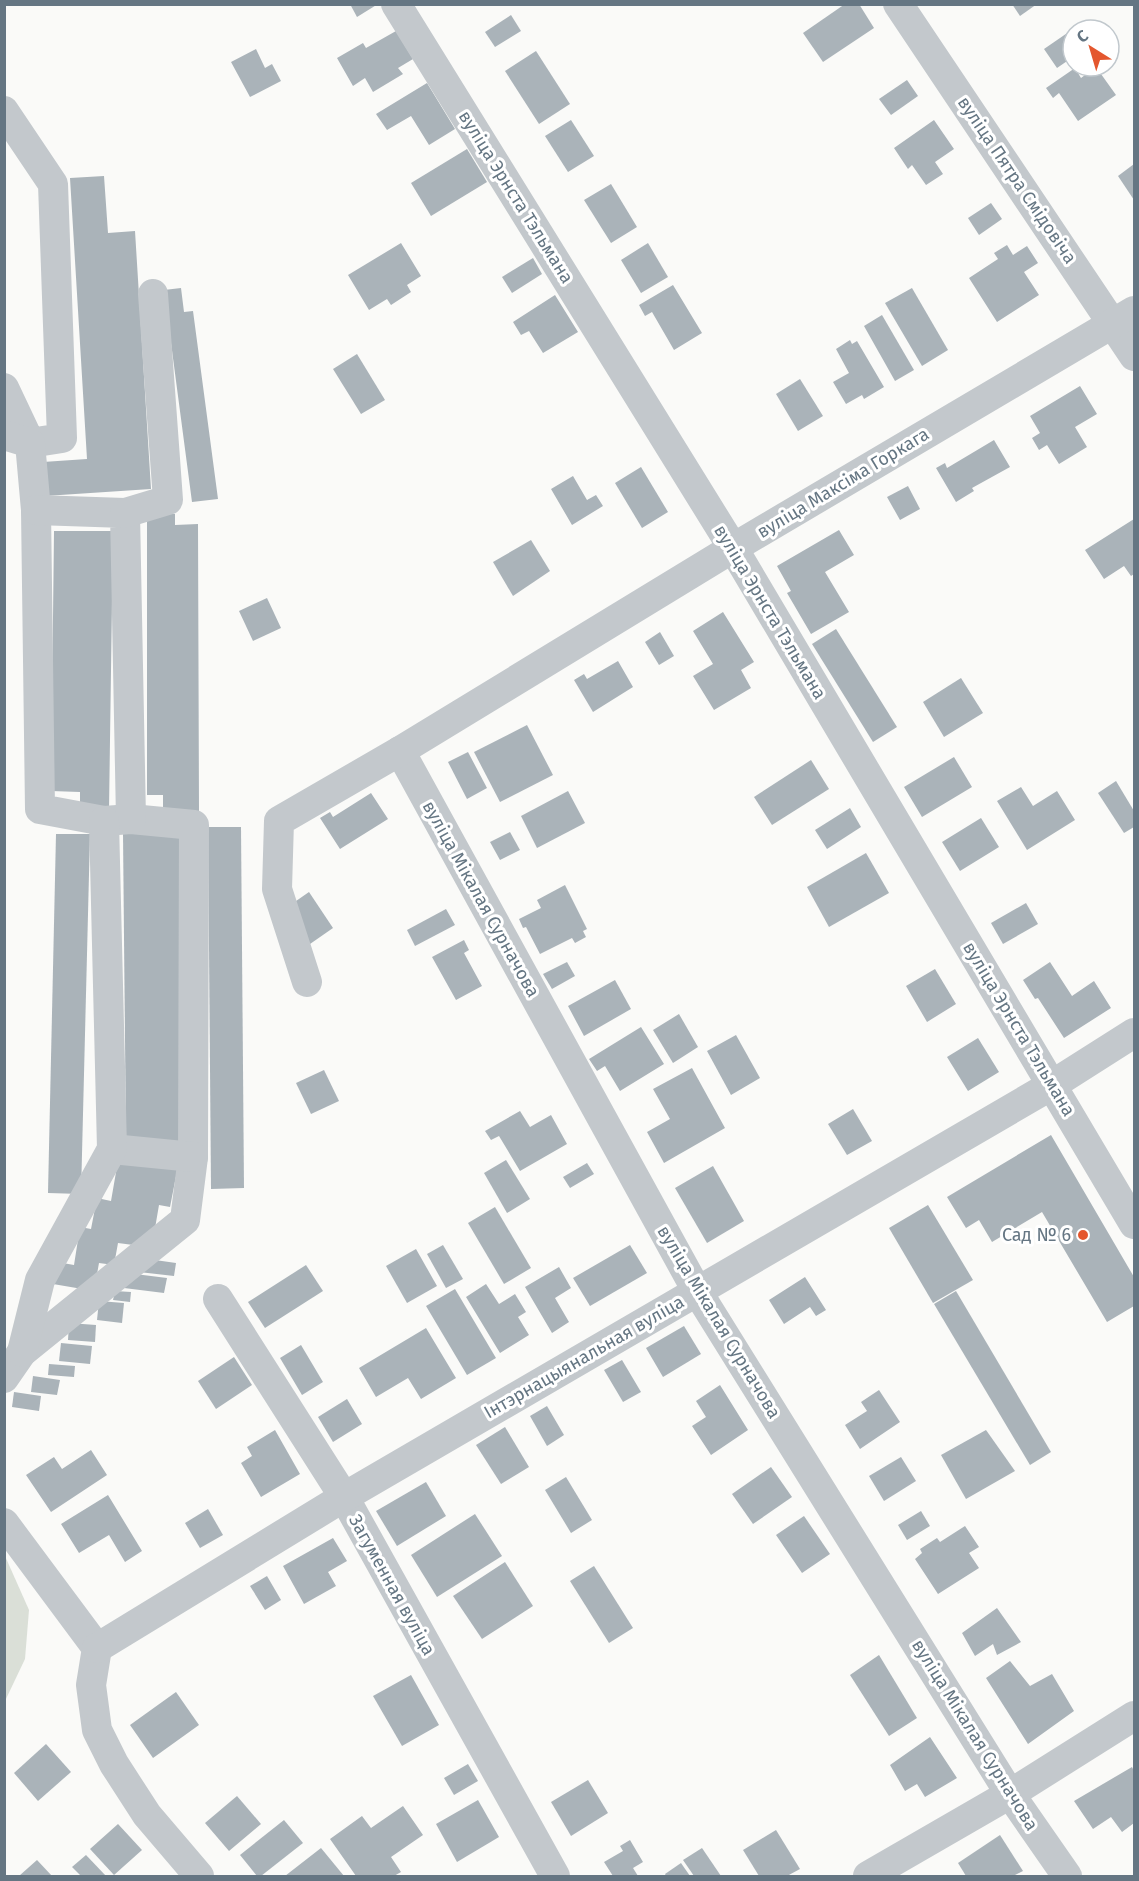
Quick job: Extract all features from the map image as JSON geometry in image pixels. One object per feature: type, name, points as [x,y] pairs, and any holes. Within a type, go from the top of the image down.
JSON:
[{"type":"street","name":"вуліца Эрнста Тэльмана","points":[[396,4],[733,548],[1134,1224]]},
{"type":"street","name":"вуліца Пятра Смідовіча","points":[[898,4],[1124,317],[1134,356]]},
{"type":"street","points":[[4,111],[53,184],[62,438],[17,439]]},
{"type":"street","points":[[36,510],[125,513],[168,500],[153,294]]},
{"type":"street","name":"вуліца Максіма Горкага","points":[[307,982],[277,889],[279,821],[399,751],[733,548],[1124,317]]},
{"type":"street","points":[[4,388],[36,510],[40,809],[118,820],[194,825],[193,1157],[185,1220],[22,1352],[4,1378]]},
{"type":"street","points":[[22,1352],[40,1280],[112,1149],[125,513]]},
{"type":"street","name":"вуліца Мікалая Сурначова","points":[[399,751],[697,1291],[1010,1794],[1067,1876]]},
{"type":"street","name":"Інтэрнацыянальная вуліца","points":[[97,1648],[344,1497],[1052,1084],[1134,1033]]},
{"type":"street","points":[[112,1149],[193,1157]]},
{"type":"street","name":"Загуменная вуліца","points":[[218,1299],[344,1497],[555,1876]]},
{"type":"street","points":[[4,1523],[97,1648],[91,1685],[97,1730],[114,1764],[147,1815],[199,1876]]},
{"type":"street","points":[[868,1876],[1010,1794],[1134,1716]]},
{"type":"shaded area","points":[[5,1556],[29,1610],[25,1659],[5,1701]]},
{"type":"building","points":[[350,4],[378,4],[357,17]]},
{"type":"building","points":[[845,4],[859,4],[874,28],[823,62],[803,33]]},
{"type":"building","points":[[1012,4],[1037,4],[1020,16]]},
{"type":"building","points":[[511,15],[521,31],[495,47],[485,32]]},
{"type":"building","points":[[396,31],[413,59],[398,68],[403,74],[373,92],[365,78],[353,86],[337,58],[363,43],[366,48]]},
{"type":"building","points":[[1061,37],[1061,65],[1057,68],[1044,49]]},
{"type":"building","points":[[256,49],[265,68],[272,64],[281,81],[250,97],[231,62]]},
{"type":"building","points":[[536,51],[570,104],[539,124],[505,71]]},
{"type":"building","points":[[1061,78],[1104,78],[1116,95],[1078,121],[1059,93],[1053,98],[1046,88]]},
{"type":"building","points":[[907,80],[918,96],[891,115],[879,99]]},
{"type":"building","points":[[427,83],[455,129],[429,145],[411,116],[387,130],[376,114]]},
{"type":"building","points":[[571,120],[594,156],[568,172],[545,136]]},
{"type":"building","points":[[934,120],[954,149],[935,162],[943,174],[926,185],[912,165],[908,169],[894,148]]},
{"type":"building","points":[[467,149],[487,182],[431,216],[411,183]]},
{"type":"building","points":[[1134,164],[1134,200],[1118,176]]},
{"type":"building","points":[[104,176],[108,233],[135,231],[151,489],[45,496],[43,462],[87,459],[70,178]]},
{"type":"building","points":[[611,184],[637,227],[611,243],[584,200]]},
{"type":"building","points":[[991,203],[1002,219],[979,235],[968,218]]},
{"type":"building","points":[[401,243],[421,276],[407,285],[411,292],[391,305],[387,299],[369,310],[348,275]]},
{"type":"building","points":[[648,243],[668,277],[641,293],[621,260]]},
{"type":"building","points":[[1007,245],[1013,255],[1027,246],[1038,263],[1024,272],[1039,295],[997,322],[969,278],[998,259],[994,253]]},
{"type":"building","points":[[533,258],[542,274],[512,293],[502,277]]},
{"type":"building","points":[[673,285],[702,333],[674,350],[652,312],[645,316],[639,305]]},
{"type":"building","points":[[181,288],[184,312],[193,311],[218,499],[192,502],[164,290]]},
{"type":"building","points":[[912,288],[948,350],[922,366],[885,303]]},
{"type":"building","points":[[555,295],[578,332],[543,353],[529,331],[521,335],[513,322]]},
{"type":"building","points":[[882,315],[914,370],[895,381],[864,326]]},
{"type":"building","points":[[850,340],[852,344],[857,341],[884,387],[864,399],[862,395],[846,404],[833,382],[849,373],[836,349]]},
{"type":"building","points":[[357,354],[385,400],[361,414],[333,369]]},
{"type":"building","points":[[800,379],[823,416],[798,431],[776,394]]},
{"type":"building","points":[[1080,386],[1097,414],[1075,427],[1087,447],[1059,464],[1047,445],[1039,450],[1032,438],[1040,433],[1030,416]]},
{"type":"building","points":[[994,440],[1010,467],[972,488],[974,491],[956,502],[936,468],[945,463],[947,468]]},
{"type":"building","points":[[641,467],[668,512],[642,528],[615,483]]},
{"type":"building","points":[[573,476],[587,500],[596,495],[603,506],[572,525],[551,489]]},
{"type":"building","points":[[908,486],[920,509],[900,520],[887,497]]},
{"type":"building","points":[[147,514],[175,514],[175,525],[198,524],[199,812],[163,812],[163,795],[147,795]]},
{"type":"building","points":[[1134,519],[1134,574],[1131,576],[1124,566],[1104,579],[1085,550]]},
{"type":"building","points":[[839,530],[854,555],[825,572],[849,612],[811,634],[787,593],[791,591],[777,566]]},
{"type":"building","points":[[54,531],[113,531],[109,810],[80,810],[80,792],[51,791]]},
{"type":"building","points":[[531,540],[550,571],[513,596],[493,562]]},
{"type":"building","points":[[267,598],[281,628],[253,641],[239,611]]},
{"type":"building","points":[[723,612],[754,662],[741,670],[751,688],[714,710],[693,676],[713,664],[693,631]]},
{"type":"building","points":[[836,629],[897,727],[873,742],[812,644]]},
{"type":"building","points":[[660,632],[674,656],[659,665],[645,642]]},
{"type":"building","points":[[618,661],[633,687],[593,712],[574,680],[584,674],[587,679]]},
{"type":"building","points":[[961,678],[983,713],[944,737],[923,702]]},
{"type":"building","points":[[527,725],[553,775],[500,802],[474,752]]},
{"type":"building","points":[[468,752],[487,788],[467,799],[448,762]]},
{"type":"building","points":[[954,757],[972,787],[922,817],[904,787]]},
{"type":"building","points":[[811,760],[829,789],[772,825],[754,797]]},
{"type":"building","points":[[1116,781],[1134,811],[1134,827],[1124,833],[1098,793]]},
{"type":"building","points":[[1021,787],[1033,806],[1057,791],[1075,820],[1027,850],[997,801]]},
{"type":"building","points":[[568,791],[585,823],[537,848],[521,816]]},
{"type":"building","points":[[371,793],[388,819],[340,849],[320,818],[330,812],[333,817]]},
{"type":"building","points":[[850,808],[861,827],[827,849],[815,830]]},
{"type":"building","points":[[981,818],[999,847],[960,871],[942,842]]},
{"type":"building","points":[[208,827],[241,827],[244,1188],[211,1189]]},
{"type":"building","points":[[510,832],[520,850],[500,860],[490,842]]},
{"type":"building","points":[[123,833],[182,833],[185,1142],[126,1142]]},
{"type":"building","points":[[56,834],[90,834],[81,1194],[48,1193]]},
{"type":"building","points":[[866,853],[889,893],[829,927],[807,887]]},
{"type":"building","points":[[565,885],[587,929],[583,931],[586,937],[575,943],[572,938],[540,954],[526,927],[523,928],[519,919],[541,908],[537,900]]},
{"type":"building","points":[[309,892],[333,928],[310,944],[286,908]]},
{"type":"building","points":[[1026,903],[1038,924],[1003,944],[991,923]]},
{"type":"building","points":[[446,909],[455,925],[415,946],[407,930]]},
{"type":"building","points":[[464,940],[469,950],[464,953],[482,986],[456,1000],[432,957]]},
{"type":"building","points":[[567,962],[575,976],[552,989],[543,974]]},
{"type":"building","points":[[1050,962],[1072,996],[1094,981],[1111,1008],[1064,1038],[1038,998],[1035,999],[1023,980]]},
{"type":"building","points":[[935,969],[956,1004],[927,1022],[906,986]]},
{"type":"building","points":[[615,980],[631,1009],[584,1036],[568,1006]]},
{"type":"building","points":[[679,1014],[698,1047],[673,1063],[653,1030]]},
{"type":"building","points":[[641,1027],[664,1064],[620,1091],[605,1066],[597,1071],[589,1059]]},
{"type":"building","points":[[736,1035],[760,1078],[731,1095],[707,1051]]},
{"type":"building","points":[[978,1038],[999,1072],[968,1091],[947,1057]]},
{"type":"building","points":[[692,1068],[725,1128],[664,1163],[647,1132],[670,1119],[653,1089]]},
{"type":"building","points":[[324,1070],[339,1101],[311,1114],[296,1083]]},
{"type":"building","points":[[853,1109],[872,1141],[847,1155],[828,1124]]},
{"type":"building","points":[[520,1111],[530,1127],[551,1115],[567,1144],[520,1171],[499,1136],[491,1140],[485,1131]]},
{"type":"building","name":"Сад № 6","points":[[1051,1135],[1134,1277],[1134,1306],[1107,1322],[1042,1212],[992,1242],[979,1220],[966,1228],[947,1197]]},
{"type":"building","points":[[119,1155],[178,1166],[170,1207],[159,1205],[153,1240],[141,1246],[118,1243],[114,1265],[99,1263],[94,1291],[53,1284],[57,1262],[74,1265],[80,1227],[91,1229],[97,1198],[111,1201]]},
{"type":"building","points":[[506,1160],[530,1199],[507,1213],[484,1173]]},
{"type":"building","points":[[587,1163],[594,1174],[570,1188],[563,1177]]},
{"type":"building","points":[[713,1166],[744,1221],[707,1243],[675,1188]]},
{"type":"building","points":[[928,1205],[973,1280],[933,1303],[889,1228]]},
{"type":"building","points":[[495,1207],[531,1268],[504,1284],[468,1223]]},
{"type":"building","points":[[443,1245],[463,1279],[446,1288],[427,1254]]},
{"type":"building","points":[[630,1245],[647,1273],[590,1306],[573,1278]]},
{"type":"building","points":[[416,1249],[437,1286],[407,1303],[386,1266]]},
{"type":"building","points":[[141,1258],[176,1263],[174,1276],[139,1272]]},
{"type":"building","points":[[306,1265],[323,1291],[265,1328],[248,1302]]},
{"type":"building","points":[[559,1267],[571,1288],[555,1298],[569,1322],[552,1333],[525,1287]]},
{"type":"building","points":[[127,1273],[167,1278],[164,1293],[124,1288]]},
{"type":"building","points":[[805,1277],[826,1310],[816,1316],[810,1307],[784,1324],[769,1300]]},
{"type":"building","points":[[486,1284],[499,1304],[515,1294],[526,1312],[518,1317],[529,1335],[500,1353],[466,1297]]},
{"type":"building","points":[[455,1289],[496,1358],[467,1375],[426,1306]]},
{"type":"building","points":[[115,1291],[131,1292],[130,1302],[113,1300]]},
{"type":"building","points":[[956,1291],[1051,1452],[1030,1465],[934,1304]]},
{"type":"building","points":[[99,1301],[124,1303],[122,1323],[97,1320]]},
{"type":"building","points":[[69,1323],[96,1325],[95,1342],[68,1340]]},
{"type":"building","points":[[684,1326],[701,1354],[663,1377],[646,1348]]},
{"type":"building","points":[[426,1328],[456,1378],[421,1399],[408,1378],[376,1397],[359,1368]]},
{"type":"building","points":[[61,1343],[92,1346],[90,1364],[59,1361]]},
{"type":"building","points":[[301,1345],[323,1382],[302,1395],[280,1358]]},
{"type":"building","points":[[234,1357],[252,1385],[216,1409],[198,1381]]},
{"type":"building","points":[[622,1360],[641,1392],[623,1402],[604,1370]]},
{"type":"building","points":[[49,1364],[75,1366],[74,1377],[48,1375]]},
{"type":"building","points":[[33,1376],[60,1380],[57,1395],[31,1392]]},
{"type":"building","points":[[720,1385],[748,1430],[711,1455],[692,1426],[706,1417],[696,1401]]},
{"type":"building","points":[[879,1390],[900,1422],[860,1449],[845,1425],[867,1411],[861,1402]]},
{"type":"building","points":[[14,1392],[41,1396],[39,1411],[12,1407]]},
{"type":"building","points":[[347,1399],[362,1424],[333,1442],[318,1417]]},
{"type":"building","points":[[547,1406],[564,1435],[547,1446],[530,1416]]},
{"type":"building","points":[[505,1427],[529,1467],[501,1484],[476,1445]]},
{"type":"building","points":[[275,1430],[300,1474],[261,1497],[241,1463],[252,1456],[247,1447]]},
{"type":"building","points":[[986,1430],[1015,1471],[966,1499],[941,1455]]},
{"type":"building","points":[[91,1450],[107,1475],[51,1512],[26,1475],[54,1457],[62,1469]]},
{"type":"building","points":[[901,1457],[916,1481],[884,1501],[869,1476]]},
{"type":"building","points":[[771,1467],[792,1497],[753,1524],[732,1494]]},
{"type":"building","points":[[566,1477],[592,1520],[571,1533],[545,1490]]},
{"type":"building","points":[[426,1482],[446,1516],[397,1546],[376,1511]]},
{"type":"building","points":[[108,1495],[142,1551],[125,1562],[109,1535],[79,1553],[61,1524]]},
{"type":"building","points":[[208,1509],[223,1535],[200,1548],[185,1523]]},
{"type":"building","points":[[921,1511],[930,1526],[907,1540],[898,1525]]},
{"type":"building","points":[[475,1514],[502,1556],[437,1597],[411,1555]]},
{"type":"building","points":[[804,1516],[830,1554],[802,1573],[776,1535]]},
{"type":"building","points":[[965,1526],[979,1547],[969,1553],[979,1568],[938,1594],[915,1559],[922,1553],[920,1549],[937,1538],[940,1542]]},
{"type":"building","points":[[333,1538],[347,1561],[328,1572],[336,1586],[304,1604],[283,1566]]},
{"type":"building","points":[[505,1562],[533,1606],[482,1639],[453,1596]]},
{"type":"building","points":[[594,1566],[633,1628],[609,1643],[570,1581]]},
{"type":"building","points":[[267,1576],[281,1600],[265,1610],[250,1586]]},
{"type":"building","points":[[997,1608],[1021,1642],[997,1655],[993,1644],[975,1656],[962,1633]]},
{"type":"building","points":[[879,1655],[917,1718],[889,1736],[850,1675]]},
{"type":"building","points":[[1010,1661],[1030,1686],[1052,1674],[1074,1711],[1028,1744],[986,1678]]},
{"type":"building","points":[[411,1675],[439,1725],[402,1746],[373,1696]]},
{"type":"building","points":[[176,1692],[199,1725],[153,1758],[130,1725]]},
{"type":"building","points":[[930,1737],[957,1778],[925,1797],[917,1784],[905,1791],[890,1765]]},
{"type":"building","points":[[46,1744],[71,1772],[38,1801],[14,1773]]},
{"type":"building","points":[[468,1764],[478,1781],[454,1795],[444,1778]]},
{"type":"building","points":[[1132,1767],[1134,1771],[1134,1823],[1122,1832],[1111,1817],[1093,1829],[1074,1801]]},
{"type":"building","points":[[588,1780],[608,1813],[571,1836],[551,1802]]},
{"type":"building","points":[[237,1796],[261,1824],[229,1851],[205,1823]]},
{"type":"building","points":[[478,1800],[499,1837],[457,1862],[436,1824]]},
{"type":"building","points":[[403,1806],[423,1835],[391,1857],[401,1872],[394,1876],[356,1876],[330,1839],[362,1816],[371,1828]]},
{"type":"building","points":[[284,1820],[303,1843],[261,1876],[257,1876],[240,1855]]},
{"type":"building","points":[[118,1824],[142,1850],[114,1875],[90,1849]]},
{"type":"building","points":[[776,1830],[800,1869],[787,1876],[759,1876],[743,1850]]},
{"type":"building","points":[[1000,1835],[1023,1871],[1013,1876],[966,1876],[958,1863]]},
{"type":"building","points":[[630,1840],[643,1862],[633,1868],[638,1876],[613,1876],[604,1862],[623,1851],[620,1846]]},
{"type":"building","points":[[321,1848],[344,1876],[285,1876]]},
{"type":"building","points":[[702,1848],[721,1876],[694,1876],[683,1860]]},
{"type":"building","points":[[86,1855],[106,1876],[81,1876],[72,1867]]},
{"type":"building","points":[[37,1860],[52,1876],[19,1876]]},
{"type":"building","points":[[681,1863],[690,1876],[666,1876],[665,1874]]},
{"type":"place","name":"Сад № 6","points":[[1083,1235]]}]
